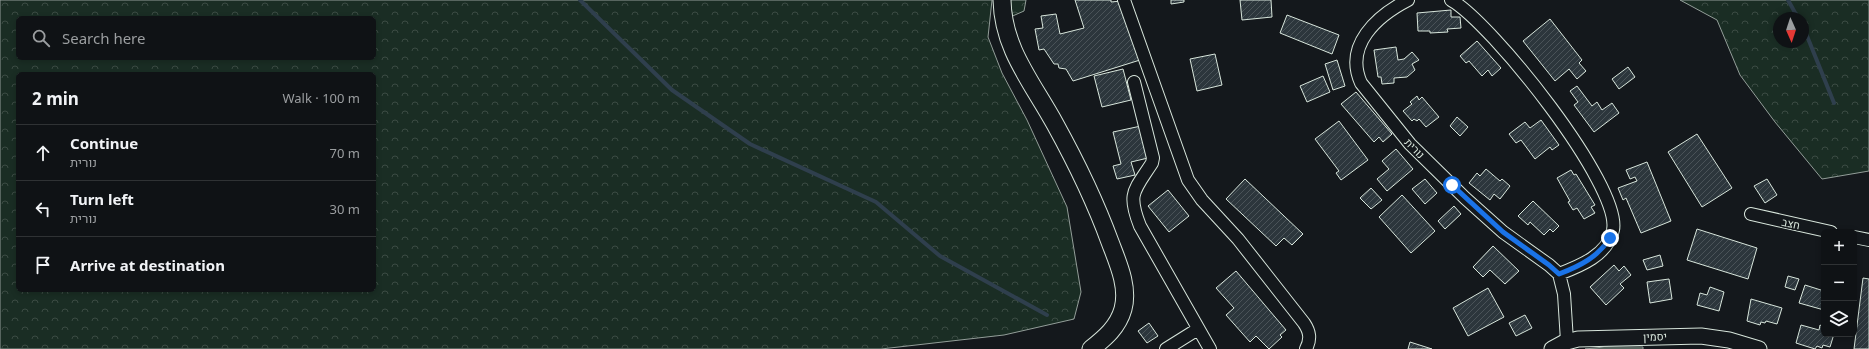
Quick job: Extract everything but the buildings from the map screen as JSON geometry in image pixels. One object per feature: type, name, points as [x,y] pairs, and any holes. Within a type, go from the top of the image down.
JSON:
[{"type":"main road","points":[[1002,0],[1002,19],[1011,47],[1078,166],[1098,210],[1122,275],[1125,298],[1120,318],[1110,333],[1091,349]]},
{"type":"street","points":[[1124,0],[1186,176],[1202,200],[1238,240],[1309,330],[1310,338],[1306,349]]},
{"type":"street","name":"נורית","points":[[1408,0],[1383,15],[1371,26],[1362,38],[1356,58],[1356,71],[1361,83],[1410,144],[1465,198],[1503,232],[1559,274]]},
{"type":"street","points":[[1452,0],[1469,13],[1489,33],[1560,120],[1593,170],[1612,211],[1613,230],[1606,245],[1585,263],[1559,274],[1564,294],[1567,341]]},
{"type":"street","points":[[1134,82],[1153,158],[1152,163],[1134,191],[1132,202],[1134,211],[1140,226],[1210,349]]},
{"type":"street","name":"חצב","points":[[1751,214],[1821,230]]},
{"type":"street","points":[[1857,238],[1869,240]]},
{"type":"street","points":[[1166,349],[1198,329]]},
{"type":"street","name":"יסמין","points":[[1552,349],[1567,341],[1586,338],[1697,336],[1729,340],[1759,349]]},
{"type":"green space","points":[[0,0],[992,0],[988,37],[1002,73],[1027,120],[1067,207],[1081,292],[1074,319],[1004,335],[881,349],[0,349]]},
{"type":"green space","points":[[1009,0],[1026,0],[1024,11],[1008,18]]},
{"type":"green space","points":[[1680,0],[1869,0],[1869,171],[1822,179],[1775,122],[1740,75],[1717,20]]},
{"type":"green space","points":[[1604,347],[1643,347],[1643,349],[1585,349]]},
{"type":"waterway","points":[[580,0],[672,90],[750,144],[876,202],[940,256],[1047,315]]},
{"type":"waterway","points":[[1788,0],[1795,12]]},
{"type":"waterway","points":[[1809,41],[1834,103]]},
{"type":"route","points":[[1452,185],[1503,232],[1540,258],[1559,274],[1593,258],[1606,245],[1610,238]]}]
